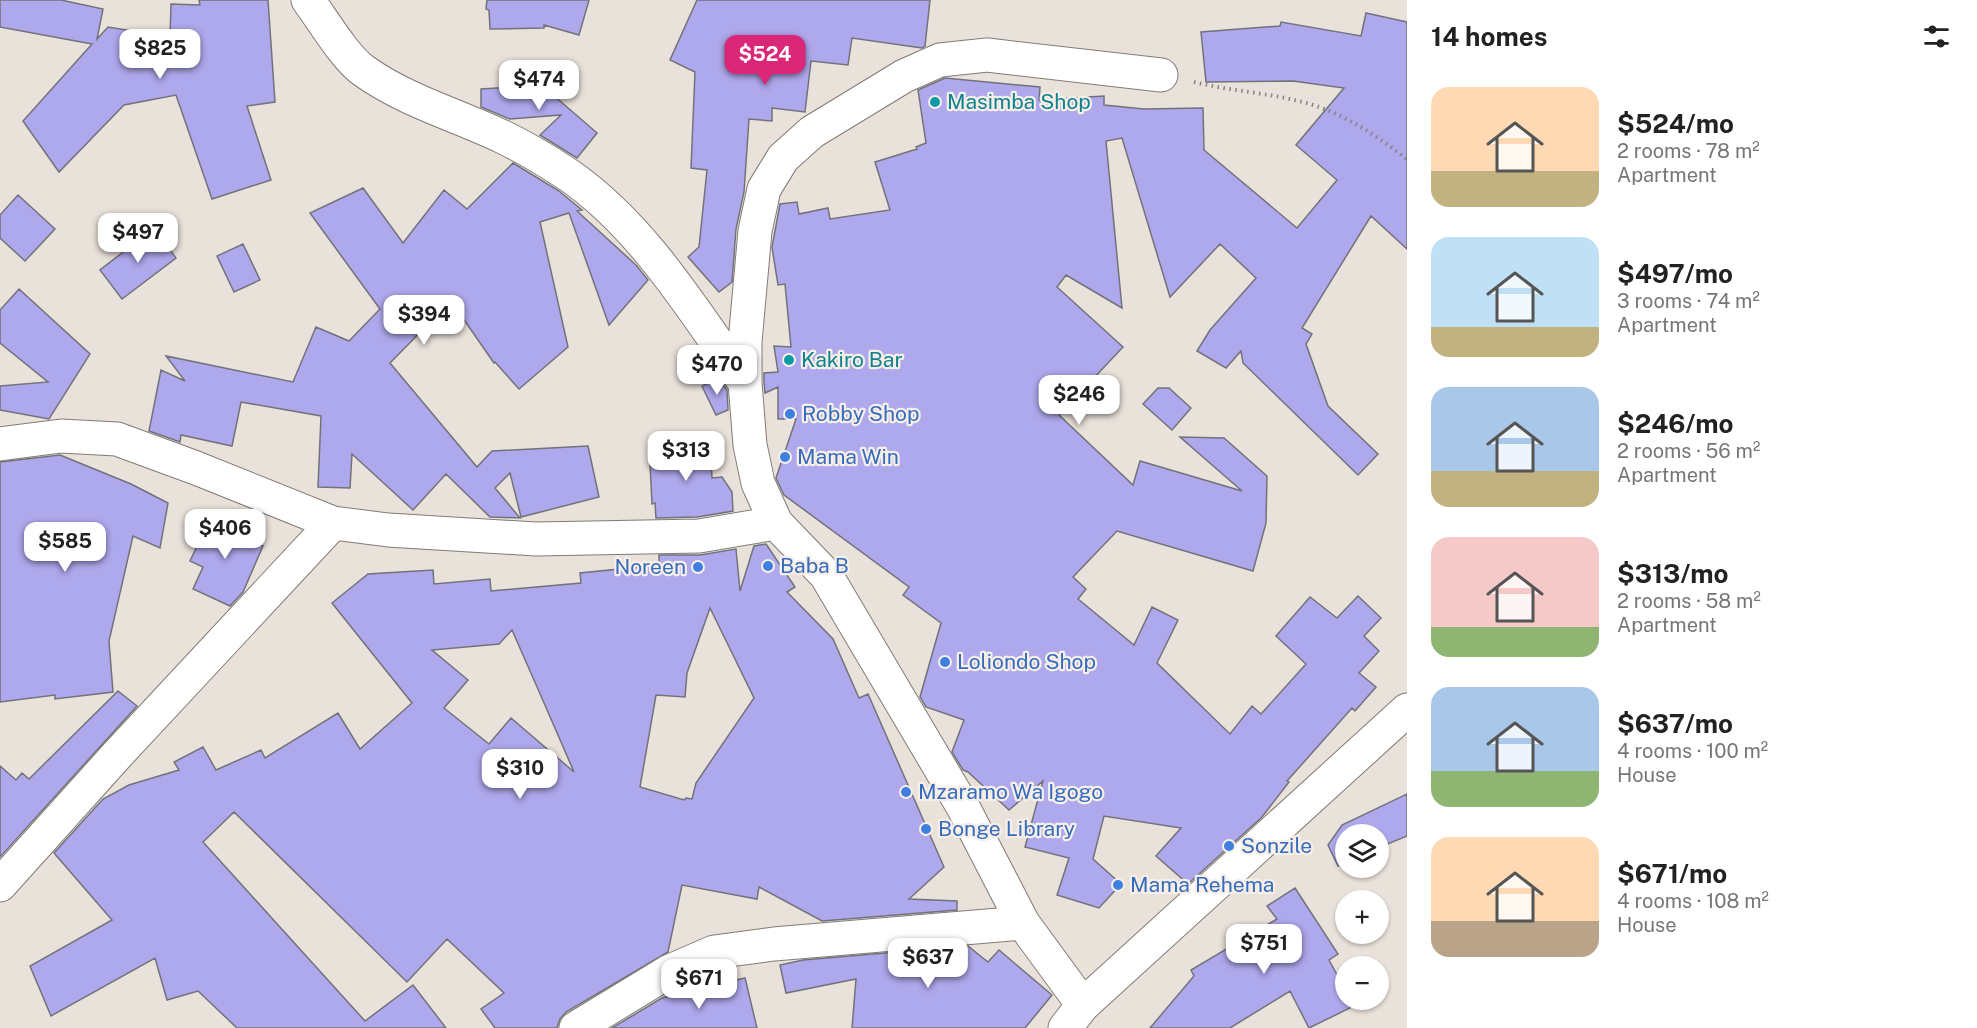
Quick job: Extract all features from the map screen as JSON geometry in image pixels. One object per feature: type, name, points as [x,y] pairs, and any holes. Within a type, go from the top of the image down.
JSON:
[{"type":"street","points":[[308,0],[351,59],[363,71],[416,100],[504,138],[570,176],[625,222],[669,276],[746,383]]},
{"type":"street","points":[[1161,75],[987,55],[940,60],[904,75],[812,132],[783,158],[764,189],[755,231],[745,342],[750,445],[758,483],[776,523],[826,575],[962,805],[1074,1016],[1407,710]]},
{"type":"street","points":[[0,444],[61,436],[117,439],[333,523],[388,530],[536,539],[699,536],[776,523]]},
{"type":"street","points":[[0,885],[116,756],[333,523]]},
{"type":"street","points":[[576,1028],[668,972],[714,952],[774,944],[1023,923]]},
{"type":"path","points":[[1161,75],[1315,105],[1372,133],[1407,159]]},
{"type":"building","points":[[0,0],[61,0],[103,9],[97,39],[108,27],[170,37],[171,4],[200,5],[199,0],[268,0],[275,102],[247,106],[271,180],[212,199],[176,95],[124,105],[59,172],[23,121],[92,44],[0,27]]},
{"type":"building","points":[[487,0],[589,0],[579,35],[544,25],[544,28],[490,29],[489,10],[486,9]]},
{"type":"building","points":[[697,0],[930,0],[925,46],[922,48],[852,38],[848,65],[811,61],[805,112],[772,108],[772,121],[749,119],[744,192],[736,229],[732,282],[719,292],[688,257],[699,247],[707,170],[691,168],[695,72],[670,60]]},
{"type":"building","points":[[1366,13],[1407,22],[1407,249],[1371,216],[1302,328],[1312,334],[1306,344],[1328,406],[1378,454],[1358,475],[1243,363],[1241,351],[1226,368],[1197,351],[1210,330],[1256,278],[1220,244],[1170,297],[1122,138],[1106,141],[1122,308],[1066,275],[1057,287],[1123,347],[1059,415],[1133,485],[1140,461],[1242,491],[1180,437],[1224,438],[1267,476],[1266,523],[1253,571],[1117,531],[1073,577],[1086,589],[1078,599],[1134,645],[1152,607],[1178,620],[1157,663],[1230,734],[1252,706],[1261,714],[1306,664],[1276,636],[1310,597],[1337,618],[1358,596],[1381,618],[1364,636],[1379,651],[1359,673],[1376,687],[1355,711],[1352,708],[1287,781],[1289,782],[1262,817],[1188,884],[1156,856],[1181,828],[1104,816],[1093,859],[1121,884],[1099,908],[1057,895],[1069,858],[1025,847],[1043,781],[1009,810],[963,770],[952,752],[964,720],[926,707],[920,697],[941,623],[903,595],[909,587],[784,495],[776,478],[796,419],[778,419],[778,387],[765,393],[764,382],[764,373],[778,372],[774,346],[791,347],[785,284],[778,285],[772,247],[780,204],[797,202],[799,214],[828,208],[830,219],[890,210],[875,162],[917,149],[916,147],[926,143],[918,90],[945,78],[1040,87],[1039,100],[1104,96],[1104,105],[1144,109],[1203,108],[1204,150],[1297,228],[1337,180],[1296,145],[1344,88],[1293,81],[1206,82],[1201,32],[1280,26],[1281,22],[1361,36]]},
{"type":"building","points":[[515,62],[597,133],[577,158],[540,135],[561,115],[510,119],[481,107],[481,89],[512,87]]},
{"type":"building","points":[[513,163],[559,191],[582,210],[577,211],[636,265],[648,280],[609,325],[569,213],[540,222],[568,347],[519,389],[494,363],[451,301],[390,363],[477,467],[492,451],[588,446],[599,497],[521,517],[510,473],[495,488],[520,518],[490,517],[446,474],[413,510],[352,454],[350,488],[318,487],[321,416],[241,402],[232,446],[181,435],[180,442],[149,431],[161,370],[185,381],[166,356],[293,382],[316,327],[349,341],[380,309],[310,213],[363,188],[403,243],[444,190],[467,209]]},
{"type":"building","points":[[18,195],[55,229],[25,261],[0,238],[0,215]]},
{"type":"building","points":[[154,228],[176,258],[122,299],[100,270]]},
{"type":"building","points":[[243,244],[260,280],[234,292],[217,256]]},
{"type":"building","points":[[19,289],[90,354],[49,419],[0,410],[0,386],[48,382],[0,343],[0,310]]},
{"type":"building","points":[[718,378],[727,390],[728,410],[716,415],[702,386]]},
{"type":"building","points":[[1158,388],[1169,388],[1191,408],[1172,430],[1143,404]]},
{"type":"building","points":[[697,440],[711,460],[712,478],[722,477],[732,492],[733,511],[697,517],[656,518],[655,503],[652,504],[649,442]]},
{"type":"building","points":[[60,455],[131,484],[168,503],[160,548],[133,536],[109,641],[113,692],[55,699],[55,695],[0,702],[0,462]]},
{"type":"building","points":[[213,513],[249,530],[245,538],[263,546],[243,592],[230,606],[193,589],[203,567],[190,561]]},
{"type":"building","points":[[766,544],[795,587],[787,592],[833,639],[859,698],[868,694],[944,867],[909,899],[957,901],[957,910],[822,921],[759,887],[757,899],[682,885],[668,952],[566,1012],[557,1028],[495,1028],[481,1009],[504,993],[447,939],[407,982],[234,812],[203,842],[365,1021],[413,985],[446,1028],[237,1028],[198,991],[167,1000],[155,958],[51,1016],[30,966],[112,920],[54,853],[103,799],[129,785],[179,770],[174,762],[203,747],[216,770],[261,750],[265,758],[338,713],[360,749],[412,703],[332,603],[368,574],[433,570],[434,584],[490,579],[491,591],[581,583],[580,573],[659,565],[659,555],[700,555],[736,549],[740,591],[754,546]],"holes":[[[710,608],[754,698],[696,783],[692,799],[684,800],[640,787],[656,695],[685,697],[687,673]],[[512,630],[541,696],[574,772],[511,718],[489,744],[444,708],[468,680],[432,650],[499,644]]]},
{"type":"building","points":[[118,691],[137,706],[0,857],[0,766],[16,780],[22,773],[29,779]]},
{"type":"building","points":[[1407,794],[1407,836],[1389,843],[1389,824],[1344,824]]},
{"type":"building","points":[[1335,835],[1335,860],[1328,845]]},
{"type":"building","points":[[1295,888],[1338,954],[1329,960],[1335,971],[1335,1010],[1346,1010],[1309,1028],[1290,991],[1230,1028],[1150,1028],[1194,976],[1191,970],[1277,919],[1267,906]]},
{"type":"building","points":[[968,946],[988,962],[999,950],[1052,995],[1025,1028],[852,1028],[856,979],[786,993],[780,965],[803,960]]},
{"type":"building","points":[[745,978],[757,1028],[612,1028],[662,998]]},
{"type":"place","name":"Masimba Shop","points":[[935,102]]},
{"type":"place","name":"Kakiro Bar","points":[[789,360]]},
{"type":"place","name":"Robby Shop","points":[[790,414]]},
{"type":"place","name":"Mama Win","points":[[785,457]]},
{"type":"place","name":"Baba B","points":[[768,566]]},
{"type":"place","name":"Noreen","points":[[698,567]]},
{"type":"place","name":"Loliondo Shop","points":[[945,662]]},
{"type":"place","name":"Mzaramo Wa Igogo","points":[[906,792]]},
{"type":"place","name":"Bonge Library","points":[[926,829]]},
{"type":"place","name":"Sonzile","points":[[1229,846]]},
{"type":"place","name":"Mama Rehema","points":[[1118,885]]}]
